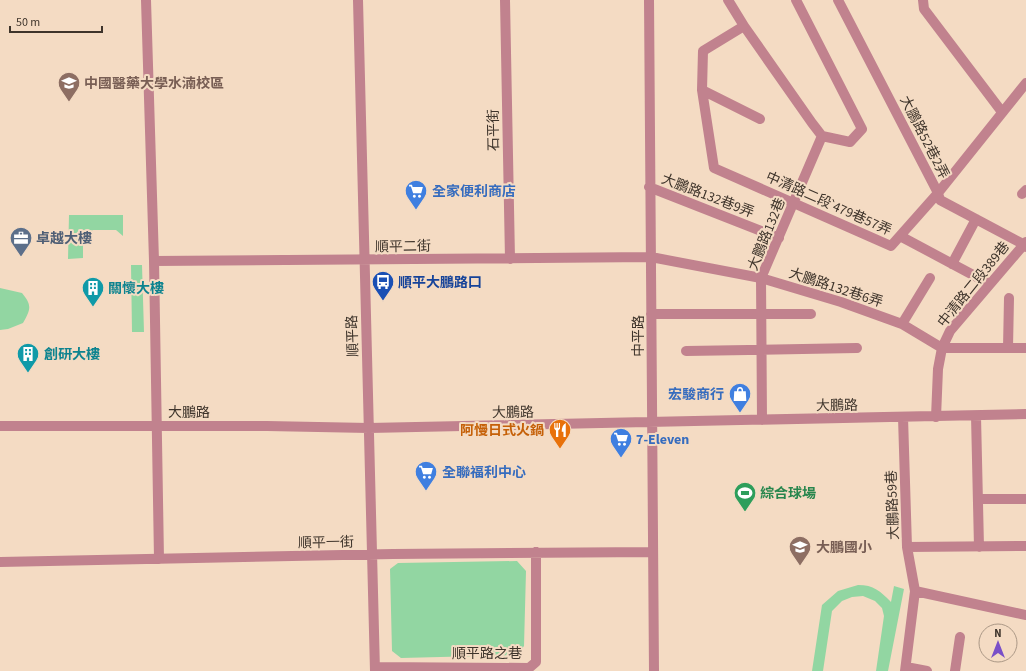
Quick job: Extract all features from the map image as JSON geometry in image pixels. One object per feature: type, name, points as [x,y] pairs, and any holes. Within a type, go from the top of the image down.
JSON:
[{"type":"street","points":[[146,0],[154,261],[159,559]]},
{"type":"street","name":"順平路","points":[[358,0],[375,669]]},
{"type":"street","name":"石平街","points":[[505,0],[510,258]]},
{"type":"street","name":"中平路","points":[[649,0],[649,187],[652,257],[651,314],[654,671]]},
{"type":"street","points":[[728,0],[744,26],[822,136],[850,142],[862,129],[796,0]]},
{"type":"street","name":"大鵬路52巷2弄","points":[[838,0],[938,193],[940,200],[1025,244]]},
{"type":"street","points":[[923,0],[924,9],[1002,112]]},
{"type":"street","name":"中清路二段ˋ479巷57弄","points":[[744,26],[703,51],[702,90],[714,168],[891,246],[938,193],[1026,83]]},
{"type":"street","points":[[702,90],[760,119]]},
{"type":"street","name":"大鵬路132巷","points":[[762,420],[761,278],[822,136]]},
{"type":"street","name":"大鵬路132巷9弄","points":[[649,187],[778,238]]},
{"type":"street","points":[[952,264],[976,219]]},
{"type":"street","points":[[900,236],[990,284]]},
{"type":"street","name":"中清路二段389巷","points":[[936,417],[938,369],[942,348],[950,331],[1025,244]]},
{"type":"street","name":"順平二街","points":[[154,261],[652,257]]},
{"type":"street","name":"大鵬路132巷6弄","points":[[652,257],[761,278],[841,302],[902,324],[942,348]]},
{"type":"street","points":[[902,324],[930,278]]},
{"type":"street","points":[[1008,348],[1009,298]]},
{"type":"street","points":[[651,314],[811,314]]},
{"type":"street","points":[[686,351],[857,348]]},
{"type":"street","points":[[942,348],[1026,348]]},
{"type":"street","name":"大鵬路","points":[[0,426],[266,426],[369,428],[1026,414]]},
{"type":"street","points":[[976,416],[979,546]]},
{"type":"street","name":"大鵬路59巷","points":[[903,417],[907,547],[915,590],[905,669]]},
{"type":"street","points":[[978,499],[1026,499]]},
{"type":"street","points":[[907,547],[1026,546]]},
{"type":"street","name":"順平一街","points":[[0,562],[536,552],[653,552]]},
{"type":"street","name":"順平路之巷","points":[[375,669],[528,668],[536,662],[536,552]]},
{"type":"street","points":[[915,590],[1026,615]]},
{"type":"street","points":[[955,671],[960,637]]},
{"type":"street","points":[[905,669],[927,671]]},
{"type":"green space","points":[[69,215],[123,215],[123,236],[116,230],[93,230],[85,235],[83,242],[83,258],[68,259]]},
{"type":"green space","points":[[131,265],[142,265],[144,332],[132,332]]},
{"type":"green space","points":[[0,288],[22,293],[28,301],[29,311],[23,323],[8,329],[0,330]]},
{"type":"green space","points":[[517,561],[526,571],[524,646],[517,655],[401,658],[392,651],[390,569],[398,563]]},
{"type":"green space","points":[[858,585],[873,587],[891,602],[894,586],[904,589],[888,671],[876,671],[884,616],[882,608],[875,601],[863,596],[852,597],[842,601],[832,611],[823,671],[812,671],[822,605],[838,591]]},
{"type":"place","name":"中國醫藥大學水湳校區","points":[[69,102]]},
{"type":"place","name":"全家便利商店","points":[[416,210]]},
{"type":"place","name":"卓越大樓","points":[[21,258]]},
{"type":"place","name":"順平大鵬路口","points":[[383,302]]},
{"type":"place","name":"關懷大樓","points":[[93,308]]},
{"type":"place","name":"創研大樓","points":[[28,374]]},
{"type":"place","name":"宏駿商行","points":[[740,414]]},
{"type":"place","name":"阿慢日式火鍋","points":[[560,450]]},
{"type":"place","name":"7-Eleven","points":[[621,458]]},
{"type":"place","name":"全聯福利中心","points":[[426,492]]},
{"type":"place","name":"綜合球場","points":[[745,512]]},
{"type":"place","name":"大鵬國小","points":[[800,566]]}]
